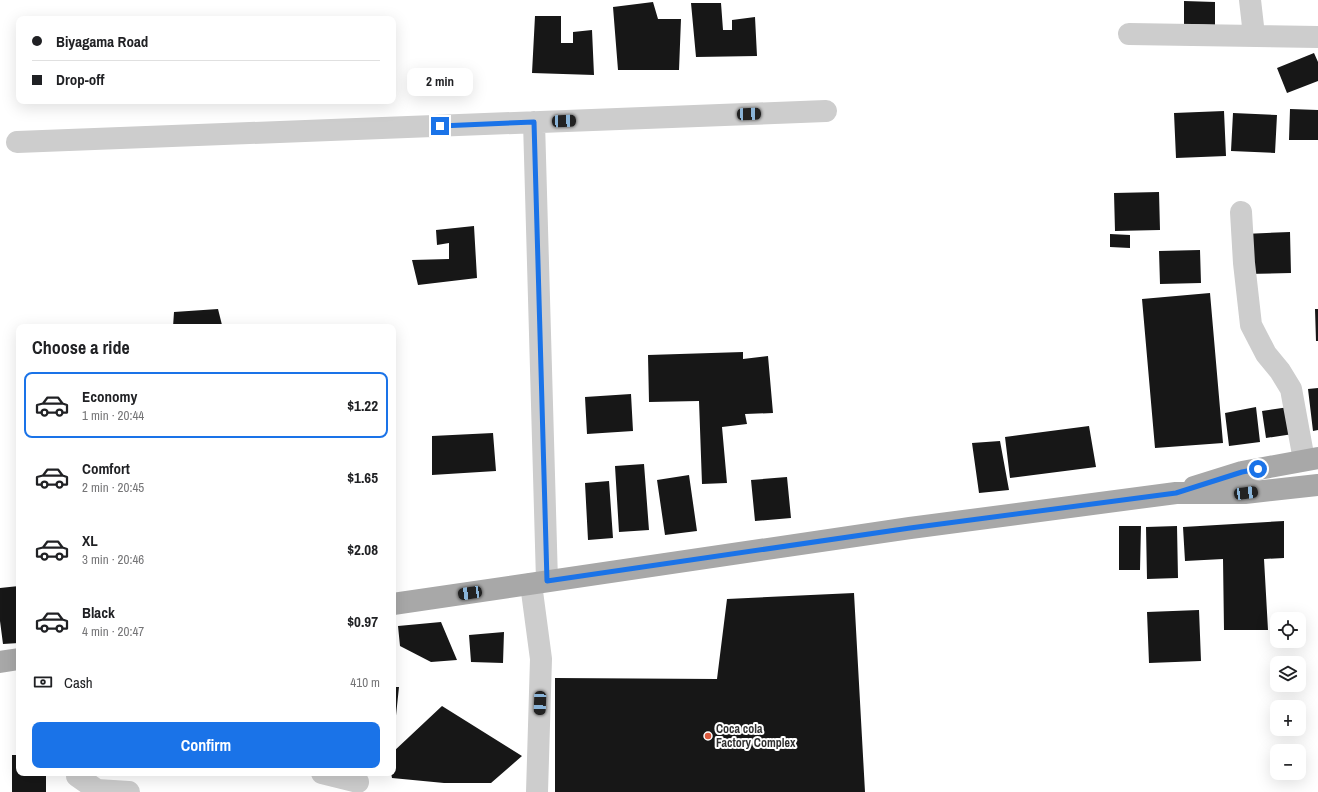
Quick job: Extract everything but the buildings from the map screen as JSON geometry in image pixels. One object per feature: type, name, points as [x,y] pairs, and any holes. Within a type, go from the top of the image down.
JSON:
[{"type":"main road","points":[[1176,493],[1242,472],[1311,459]]},
{"type":"main road","points":[[396,604],[910,528],[1176,493],[1246,493],[1318,485]]},
{"type":"main road","points":[[0,662],[16,659]]},
{"type":"street","points":[[1250,0],[1254,35]]},
{"type":"street","points":[[1129,34],[1318,37]]},
{"type":"street","points":[[17,142],[826,111]]},
{"type":"street","points":[[534,122],[541,659],[537,792]]},
{"type":"street","points":[[1241,212],[1244,263],[1251,325],[1266,354],[1280,370],[1291,389],[1311,459]]},
{"type":"street","points":[[77,776],[97,790],[129,792]]},
{"type":"street","points":[[334,776],[358,782]]},
{"type":"place","name":"Coca cola Factory Complex","points":[[708,736]]},
{"type":"route","points":[[440,126],[534,122],[547,581],[910,528],[1176,493],[1242,472],[1258,469]]}]
